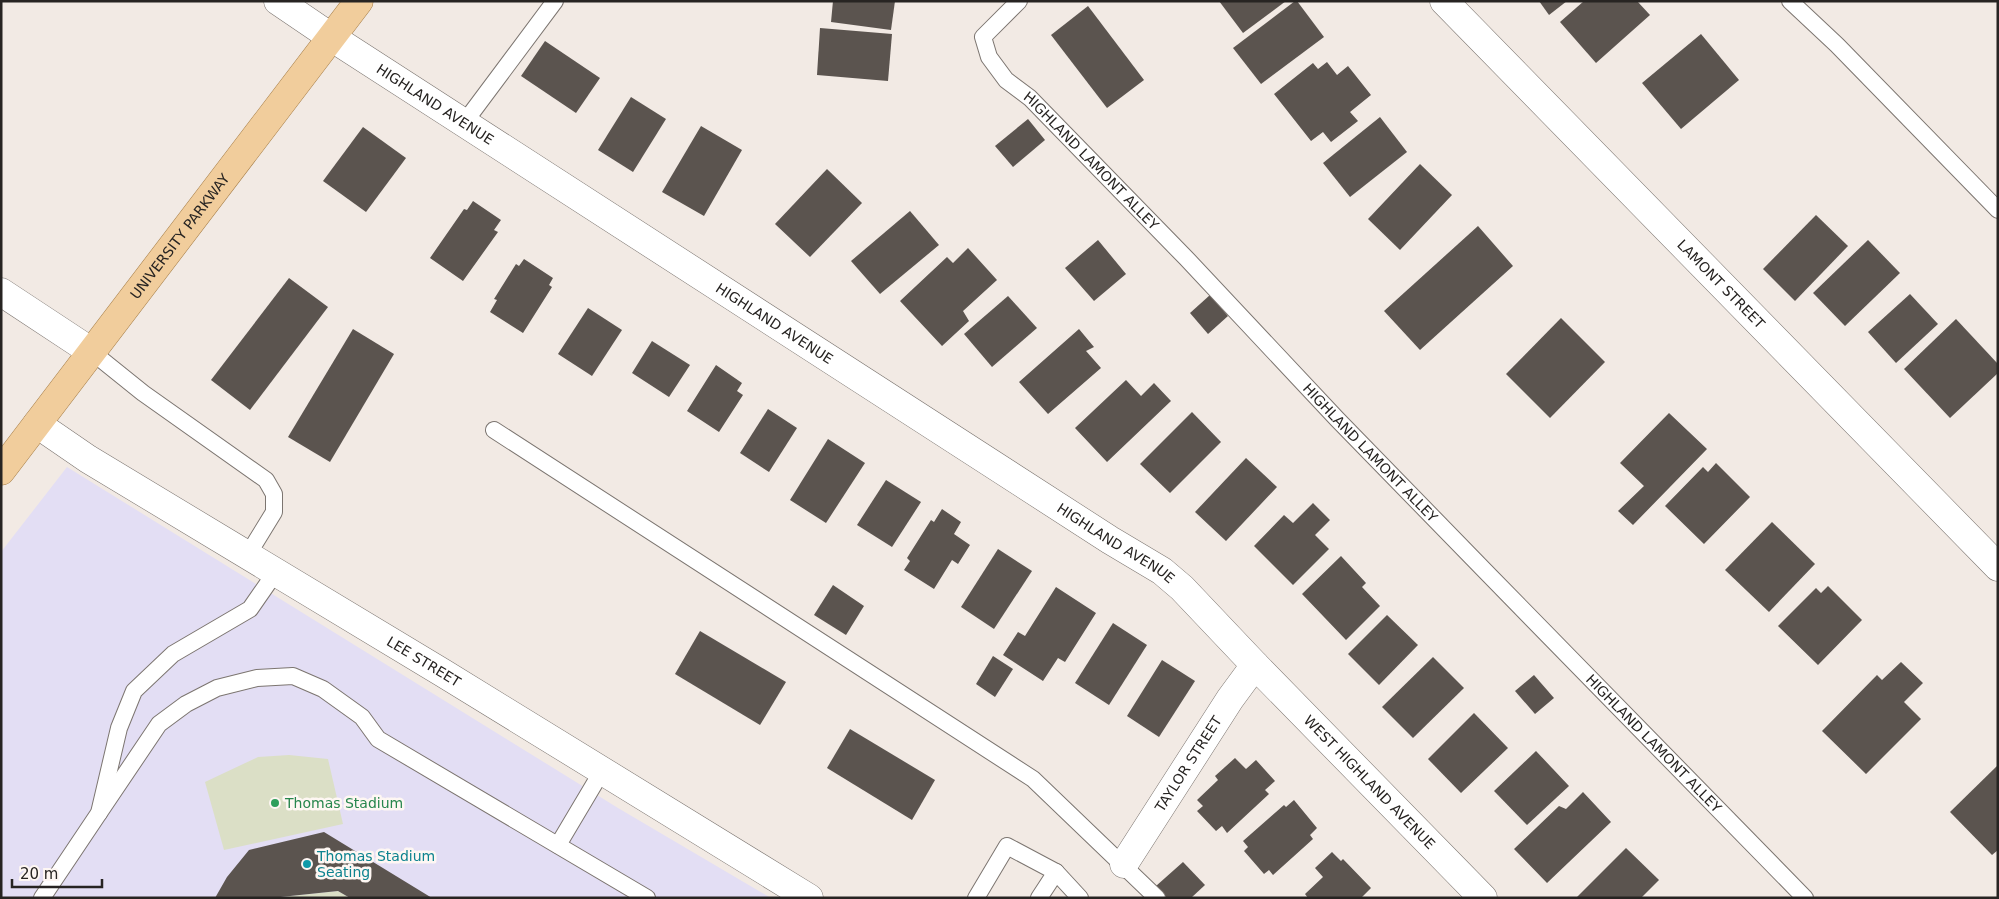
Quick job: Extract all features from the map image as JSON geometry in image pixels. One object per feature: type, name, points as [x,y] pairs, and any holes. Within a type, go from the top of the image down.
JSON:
[{"type":"main road","name":"UNIVERSITY PARKWAY","points":[[1,471],[359,1]]},
{"type":"street","name":"HIGHLAND AVENUE","points":[[278,1],[1110,540],[1162,571],[1182,588],[1255,665]]},
{"type":"street","name":"LAMONT STREET","points":[[1444,1],[1998,567]]},
{"type":"street","points":[[1,292],[92,352]]},
{"type":"street","name":"LEE STREET","points":[[37,424],[88,459],[809,898]]},
{"type":"street","name":"TAYLOR STREET","points":[[1124,864],[1230,699],[1255,665]]},
{"type":"street","name":"WEST HIGHLAND AVENUE","points":[[1255,665],[1483,898]]},
{"type":"lane","points":[[464,123],[555,1]]},
{"type":"lane","name":"HIGHLAND LAMONT ALLEY","points":[[1019,1],[983,37],[989,57],[1006,80],[1030,98],[1186,258],[1344,426],[1805,898]]},
{"type":"lane","points":[[1790,1],[1836,45],[1998,210]]},
{"type":"lane","points":[[92,352],[143,393],[266,480],[274,494],[274,512],[247,556]]},
{"type":"lane","points":[[494,430],[1033,779],[1124,864],[1157,898]]},
{"type":"lane","points":[[99,814],[119,728],[134,691],[173,654],[250,609],[275,573]]},
{"type":"lane","points":[[42,898],[159,724],[186,704],[217,688],[257,678],[294,676],[323,689],[362,717],[378,739],[648,898]]},
{"type":"lane","points":[[558,845],[602,771]]},
{"type":"lane","points":[[976,898],[1007,846],[1056,872],[1080,898]]},
{"type":"lane","points":[[1039,898],[1056,872]]},
{"type":"shaded area","name":"Thomas Stadium","points":[[67,467],[618,808],[771,898],[1,898],[1,552]]},
{"type":"green space","name":"Thomas Stadium","points":[[289,755],[328,759],[343,824],[224,850],[205,782],[258,757]]},
{"type":"green space","points":[[338,891],[350,898],[271,898]]},
{"type":"building","points":[[833,1],[895,1],[891,30],[831,22]]},
{"type":"building","points":[[1219,1],[1286,1],[1243,33]]},
{"type":"building","points":[[1297,1],[1324,37],[1261,84],[1233,48]]},
{"type":"building","points":[[1539,1],[1567,1],[1549,15]]},
{"type":"building","points":[[1584,1],[1637,1],[1650,15],[1596,63],[1560,22]]},
{"type":"building","points":[[1088,6],[1144,80],[1107,108],[1051,35]]},
{"type":"building","points":[[820,28],[892,34],[888,81],[817,75]]},
{"type":"building","points":[[1701,34],[1739,80],[1681,129],[1642,83]]},
{"type":"building","points":[[545,41],[600,78],[576,113],[521,76]]},
{"type":"building","points":[[1327,62],[1337,75],[1348,66],[1371,95],[1350,112],[1358,121],[1331,142],[1323,132],[1311,141],[1274,94],[1313,63],[1318,69]]},
{"type":"building","points":[[631,97],[666,119],[633,172],[598,150]]},
{"type":"building","points":[[1380,117],[1407,152],[1350,197],[1323,163]]},
{"type":"building","points":[[1028,119],[1045,140],[1013,167],[995,146]]},
{"type":"building","points":[[701,126],[742,150],[704,216],[662,192]]},
{"type":"building","points":[[363,127],[406,158],[366,212],[323,181]]},
{"type":"building","points":[[1420,164],[1452,195],[1400,250],[1368,219]]},
{"type":"building","points":[[827,169],[862,203],[810,257],[775,224]]},
{"type":"building","points":[[473,201],[501,220],[494,230],[498,232],[463,281],[430,258],[464,209],[467,210]]},
{"type":"building","points":[[910,211],[939,245],[880,294],[851,261]]},
{"type":"building","points":[[1816,215],[1848,246],[1795,301],[1763,269]]},
{"type":"building","points":[[1478,226],[1513,266],[1420,350],[1384,311]]},
{"type":"building","points":[[1098,240],[1126,274],[1094,301],[1065,268]]},
{"type":"building","points":[[1868,240],[1900,273],[1845,326],[1813,293]]},
{"type":"building","points":[[968,248],[997,280],[963,311],[969,321],[942,346],[900,301],[947,257],[953,263]]},
{"type":"building","points":[[524,259],[553,278],[549,285],[552,287],[523,333],[490,312],[497,300],[494,299],[516,264],[519,266]]},
{"type":"building","points":[[289,278],[328,307],[250,410],[211,380]]},
{"type":"building","points":[[1910,294],[1938,324],[1896,363],[1868,332]]},
{"type":"building","points":[[1210,295],[1228,316],[1208,334],[1190,313]]},
{"type":"building","points":[[1008,296],[1037,328],[992,367],[964,334]]},
{"type":"building","points":[[588,308],[622,330],[592,376],[558,354]]},
{"type":"building","points":[[1561,318],[1605,362],[1550,418],[1506,374]]},
{"type":"building","points":[[1956,319],[1998,364],[1998,373],[1950,418],[1904,369]]},
{"type":"building","points":[[353,329],[394,354],[330,462],[288,437]]},
{"type":"building","points":[[1079,329],[1094,347],[1086,351],[1101,368],[1048,414],[1019,382]]},
{"type":"building","points":[[652,341],[690,365],[669,397],[632,373]]},
{"type":"building","points":[[716,365],[742,383],[737,391],[743,395],[719,432],[687,411]]},
{"type":"building","points":[[1126,380],[1141,396],[1154,383],[1171,401],[1107,462],[1075,428]]},
{"type":"building","points":[[768,409],[797,428],[769,472],[740,453]]},
{"type":"building","points":[[1192,412],[1221,442],[1170,493],[1140,464]]},
{"type":"building","points":[[1669,413],[1707,449],[1633,525],[1618,511],[1644,486],[1620,463]]},
{"type":"building","points":[[828,439],[865,463],[826,523],[790,500]]},
{"type":"building","points":[[1246,458],[1277,487],[1226,541],[1195,512]]},
{"type":"building","points":[[1716,463],[1750,497],[1704,544],[1665,506],[1703,467],[1708,472]]},
{"type":"building","points":[[886,480],[921,502],[892,547],[857,525]]},
{"type":"building","points":[[1313,503],[1330,520],[1315,535],[1329,549],[1293,585],[1254,546],[1284,515],[1293,523]]},
{"type":"building","points":[[942,509],[961,522],[954,534],[970,545],[958,564],[952,560],[934,589],[904,570],[910,561],[907,558],[931,520],[934,522]]},
{"type":"building","points":[[1772,522],[1815,564],[1769,612],[1725,570]]},
{"type":"building","points":[[998,549],[1032,571],[994,629],[961,607]]},
{"type":"building","points":[[1341,556],[1366,583],[1362,587],[1380,606],[1346,640],[1302,594]]},
{"type":"building","points":[[833,585],[864,606],[846,635],[814,615]]},
{"type":"building","points":[[1828,586],[1862,620],[1818,665],[1778,626],[1816,588],[1821,593]]},
{"type":"building","points":[[1056,587],[1096,613],[1065,662],[1058,658],[1043,681],[1003,655],[1018,632],[1025,636]]},
{"type":"building","points":[[1387,615],[1418,645],[1379,685],[1348,654]]},
{"type":"building","points":[[1113,623],[1147,645],[1109,705],[1075,683]]},
{"type":"building","points":[[700,631],[786,682],[760,725],[675,674]]},
{"type":"building","points":[[993,656],[1013,669],[995,697],[976,684]]},
{"type":"building","points":[[1433,657],[1464,688],[1413,738],[1382,707]]},
{"type":"building","points":[[1162,660],[1195,681],[1159,737],[1127,716]]},
{"type":"building","points":[[1901,662],[1923,683],[1904,702],[1921,719],[1866,774],[1822,731],[1877,675],[1882,680]]},
{"type":"building","points":[[1534,675],[1554,698],[1535,714],[1515,691]]},
{"type":"building","points":[[1474,713],[1508,748],[1461,793],[1428,759]]},
{"type":"building","points":[[850,729],[935,780],[912,820],[827,768]]},
{"type":"building","points":[[1536,751],[1569,786],[1527,825],[1494,791]]},
{"type":"building","points":[[1235,758],[1246,769],[1256,760],[1275,781],[1265,790],[1269,794],[1227,833],[1222,826],[1216,831],[1197,811],[1203,806],[1197,800],[1218,780],[1215,776]]},
{"type":"building","points":[[1998,765],[1998,850],[1992,855],[1950,812]]},
{"type":"building","points":[[1583,792],[1611,822],[1547,883],[1514,849],[1559,806],[1566,809]]},
{"type":"building","points":[[1294,800],[1317,828],[1310,835],[1313,839],[1273,875],[1269,870],[1264,874],[1244,851],[1248,847],[1243,841],[1284,805],[1286,807]]},
{"type":"building","name":"Thomas Stadium Seating","points":[[324,832],[432,898],[350,898],[338,891],[271,898],[215,898],[227,877],[249,850]]},
{"type":"building","points":[[1626,848],[1659,880],[1641,898],[1576,898]]},
{"type":"building","points":[[1332,852],[1341,861],[1343,859],[1371,888],[1361,898],[1308,898],[1305,894],[1323,877],[1315,868]]},
{"type":"building","points":[[1183,862],[1205,885],[1191,898],[1167,898],[1156,886]]},
{"type":"place","name":"Thomas Stadium","points":[[275,803]]},
{"type":"place","name":"Thomas Stadium Seating","points":[[307,864]]}]
